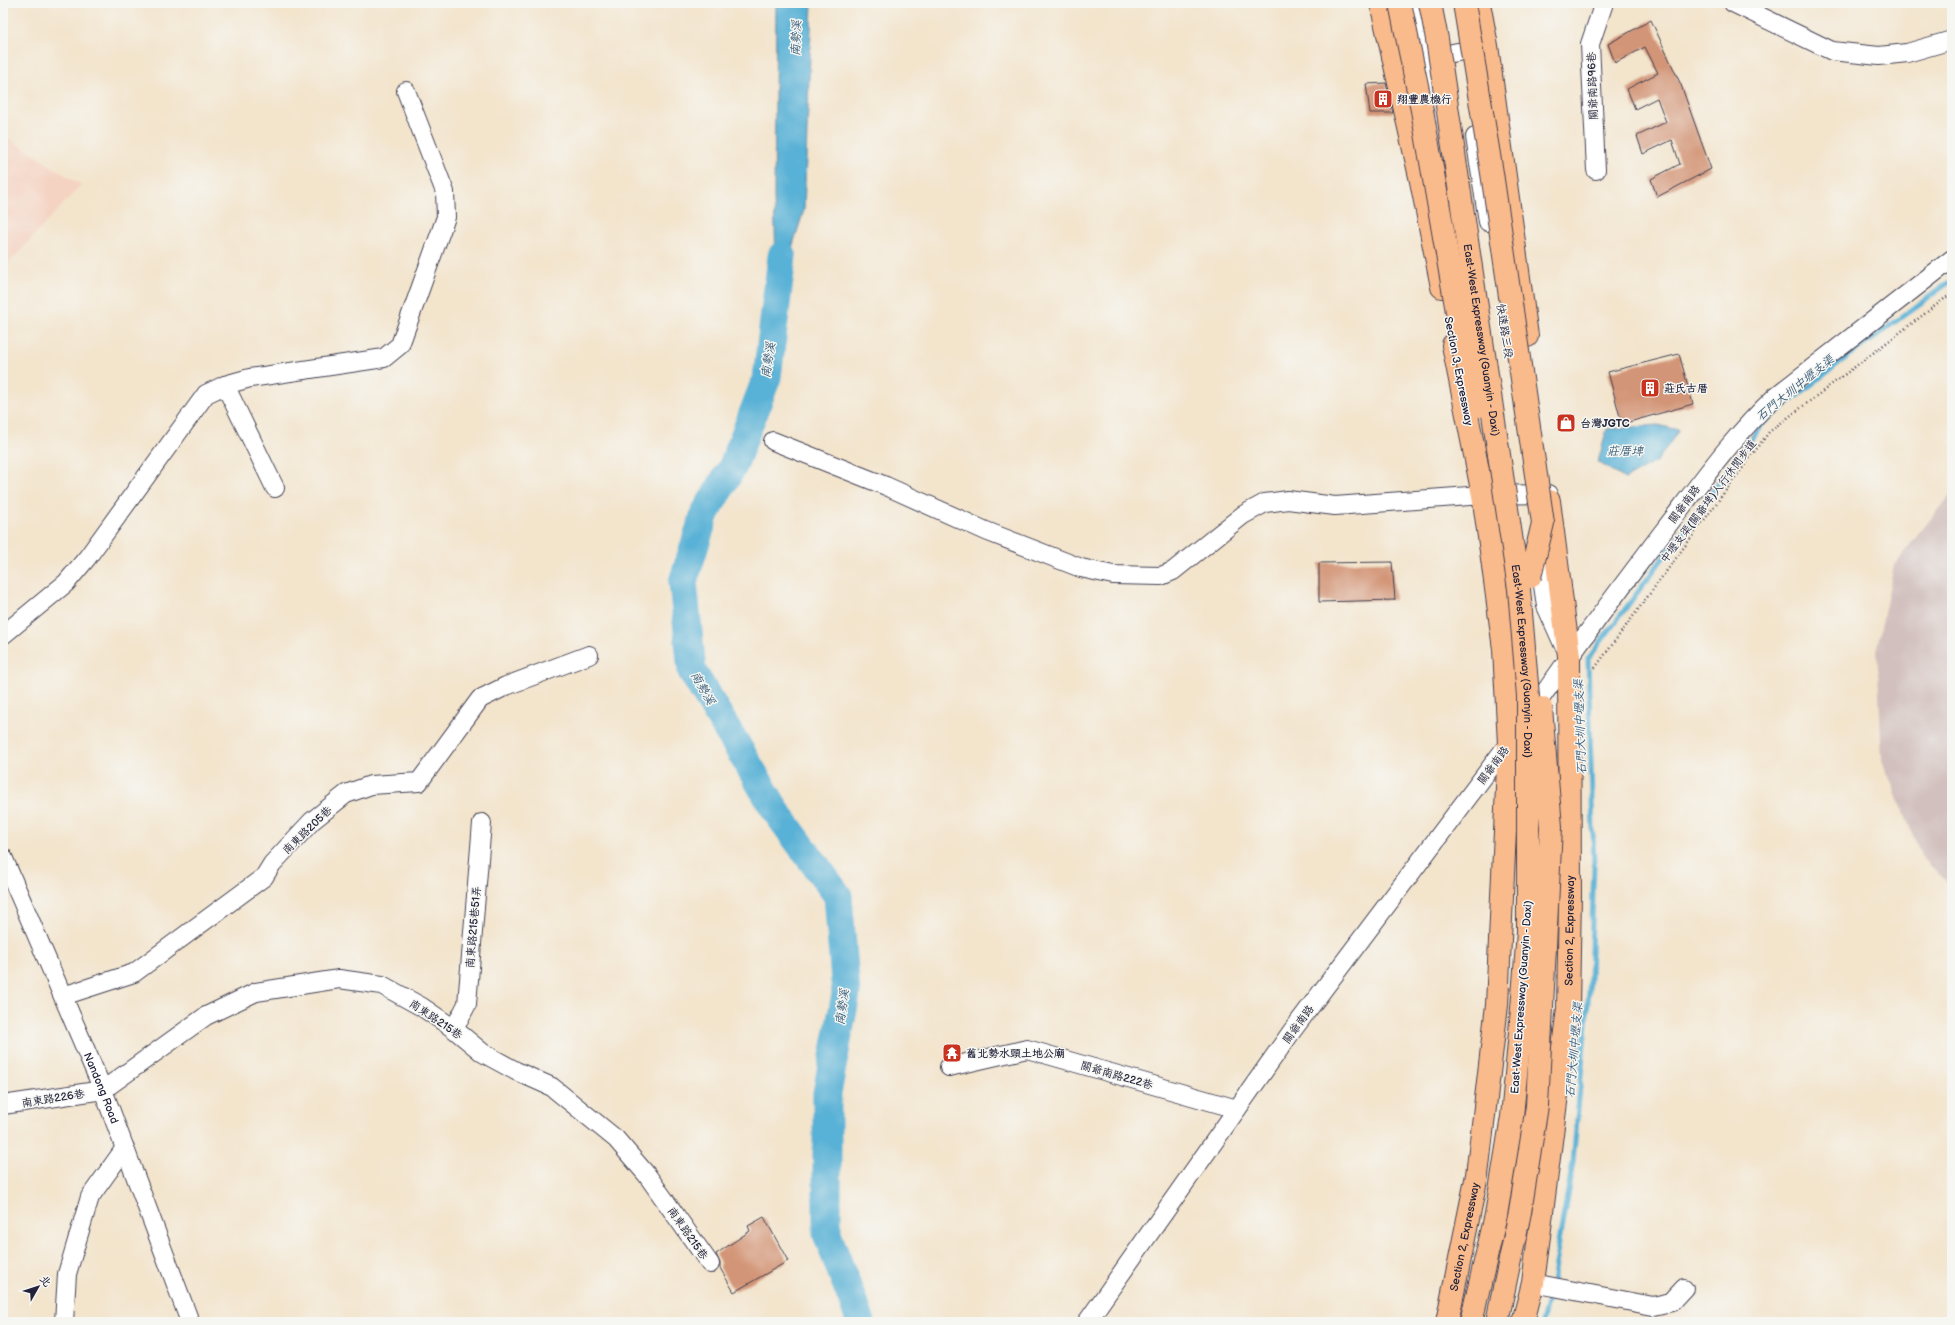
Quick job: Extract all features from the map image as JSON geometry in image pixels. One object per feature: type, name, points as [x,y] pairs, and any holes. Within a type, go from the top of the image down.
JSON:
[{"type":"main road","name":"Section 3, Expressway","points":[[1381,3],[1494,494],[1490,551],[1504,649],[1509,744]]},
{"type":"main road","points":[[1400,3],[1422,110],[1464,352],[1494,494]]},
{"type":"main road","name":"East-West Expressway (Guanyin - Daxi)","points":[[1430,3],[1437,39],[1494,494],[1519,589],[1528,696],[1528,932],[1512,1117],[1496,1215],[1471,1322]]},
{"type":"main road","name":"East-West Expressway (Guanyin - Daxi)","points":[[1442,3],[1530,577],[1551,827],[1537,1106],[1520,1212],[1497,1322]]},
{"type":"main road","points":[[1464,3],[1492,173],[1543,523],[1530,577]]},
{"type":"main road","points":[[1479,3],[1487,46],[1539,494],[1569,656]]},
{"type":"main road","name":"Section 2, Expressway","points":[[1524,1322],[1533,1283],[1568,1008],[1570,895],[1569,656]]},
{"type":"main road","name":"Section 2, Expressway","points":[[1447,1322],[1477,1175],[1497,1005],[1509,744]]},
{"type":"street","points":[[1416,3],[1427,57],[1445,186],[1494,494]]},
{"type":"street","name":"快速路三段","points":[[1453,3],[1539,494]]},
{"type":"street","name":"關爺南路96巷","points":[[1596,170],[1590,44],[1604,3]]},
{"type":"street","points":[[1733,3],[1832,51],[1879,56],[1907,53],[1952,40]]},
{"type":"street","points":[[1394,64],[1487,46]]},
{"type":"street","points":[[3,635],[66,583],[87,558],[206,394],[225,385],[250,378],[384,358],[400,346],[446,217],[445,192],[406,91]]},
{"type":"street","name":"關爺南路","points":[[1087,1322],[1292,1031],[1509,744],[1569,656],[1697,486],[1752,418],[1776,396],[1952,259]]},
{"type":"street","points":[[225,385],[275,488]]},
{"type":"street","points":[[773,441],[886,486],[986,531],[1081,568],[1113,575],[1161,576],[1174,571],[1243,515],[1266,503],[1288,500],[1335,506],[1494,494],[1539,494]]},
{"type":"street","name":"南東路205巷","points":[[63,996],[134,972],[264,877],[272,864],[312,821],[346,794],[371,785],[419,782],[480,699],[506,686],[589,655]]},
{"type":"street","name":"南東路215巷51弄","points":[[454,1029],[467,1004],[482,823]]},
{"type":"street","name":"Nandong Road","points":[[3,857],[103,1090],[190,1322]]},
{"type":"street","name":"南東路215巷","points":[[103,1090],[206,1016],[256,992],[339,979],[382,985],[422,1007],[454,1029],[483,1053],[516,1071],[552,1087],[616,1139],[647,1175],[710,1264]]},
{"type":"street","name":"關爺南路222巷","points":[[949,1067],[1027,1049],[1237,1109]]},
{"type":"street","name":"南東路226巷","points":[[3,1106],[103,1090]]},
{"type":"street","points":[[64,1322],[67,1274],[90,1197],[125,1148]]},
{"type":"street","points":[[1533,1283],[1653,1306],[1671,1302],[1684,1288]]},
{"type":"path","name":"中壢支渠(關爺埤)人行休閒步道","points":[[1595,668],[1769,432],[1952,293]]},
{"type":"shaded area","points":[[3,135],[81,185],[3,269]]},
{"type":"shaded area","points":[[1952,492],[1952,887],[1922,857],[1882,760],[1877,647],[1894,565]]},
{"type":"water","points":[[776,3],[812,3],[804,210],[777,295],[774,195]]},
{"type":"water","name":"莊厝埤","points":[[1658,425],[1679,430],[1657,461],[1625,479],[1598,462],[1607,429]]},
{"type":"building","points":[[1651,20],[1681,85],[1711,169],[1657,197],[1651,179],[1680,164],[1672,140],[1643,154],[1637,136],[1666,122],[1657,98],[1635,109],[1627,89],[1658,73],[1645,47],[1615,63],[1608,44]]},
{"type":"building","name":"翔豐農機行","points":[[1386,83],[1393,113],[1370,113],[1366,84]]},
{"type":"building","name":"莊氏古厝","points":[[1679,354],[1693,404],[1622,424],[1608,372]]},
{"type":"building","points":[[1392,562],[1395,600],[1319,602],[1319,563]]},
{"type":"building","points":[[764,1217],[788,1261],[734,1292],[720,1268],[720,1263],[716,1254],[750,1231],[748,1226]]},
{"type":"waterway","name":"南勢溪","points":[[782,256],[767,377],[733,466],[705,513],[683,582],[692,671],[778,814],[838,896],[846,994],[827,1093],[827,1234],[861,1322]]},
{"type":"waterway","name":"石門大圳中壢支渠","points":[[1542,1322],[1551,1288],[1573,1162],[1590,980],[1594,866],[1588,659],[1764,422],[1835,366],[1952,280]]},
{"type":"place","name":"翔豐農機行","points":[[1383,99]]},
{"type":"place","name":"莊氏古厝","points":[[1650,388]]},
{"type":"place","name":"台灣JGTC","points":[[1566,423]]},
{"type":"place","name":"舊北勢水頭土地公廟","points":[[952,1053]]}]
